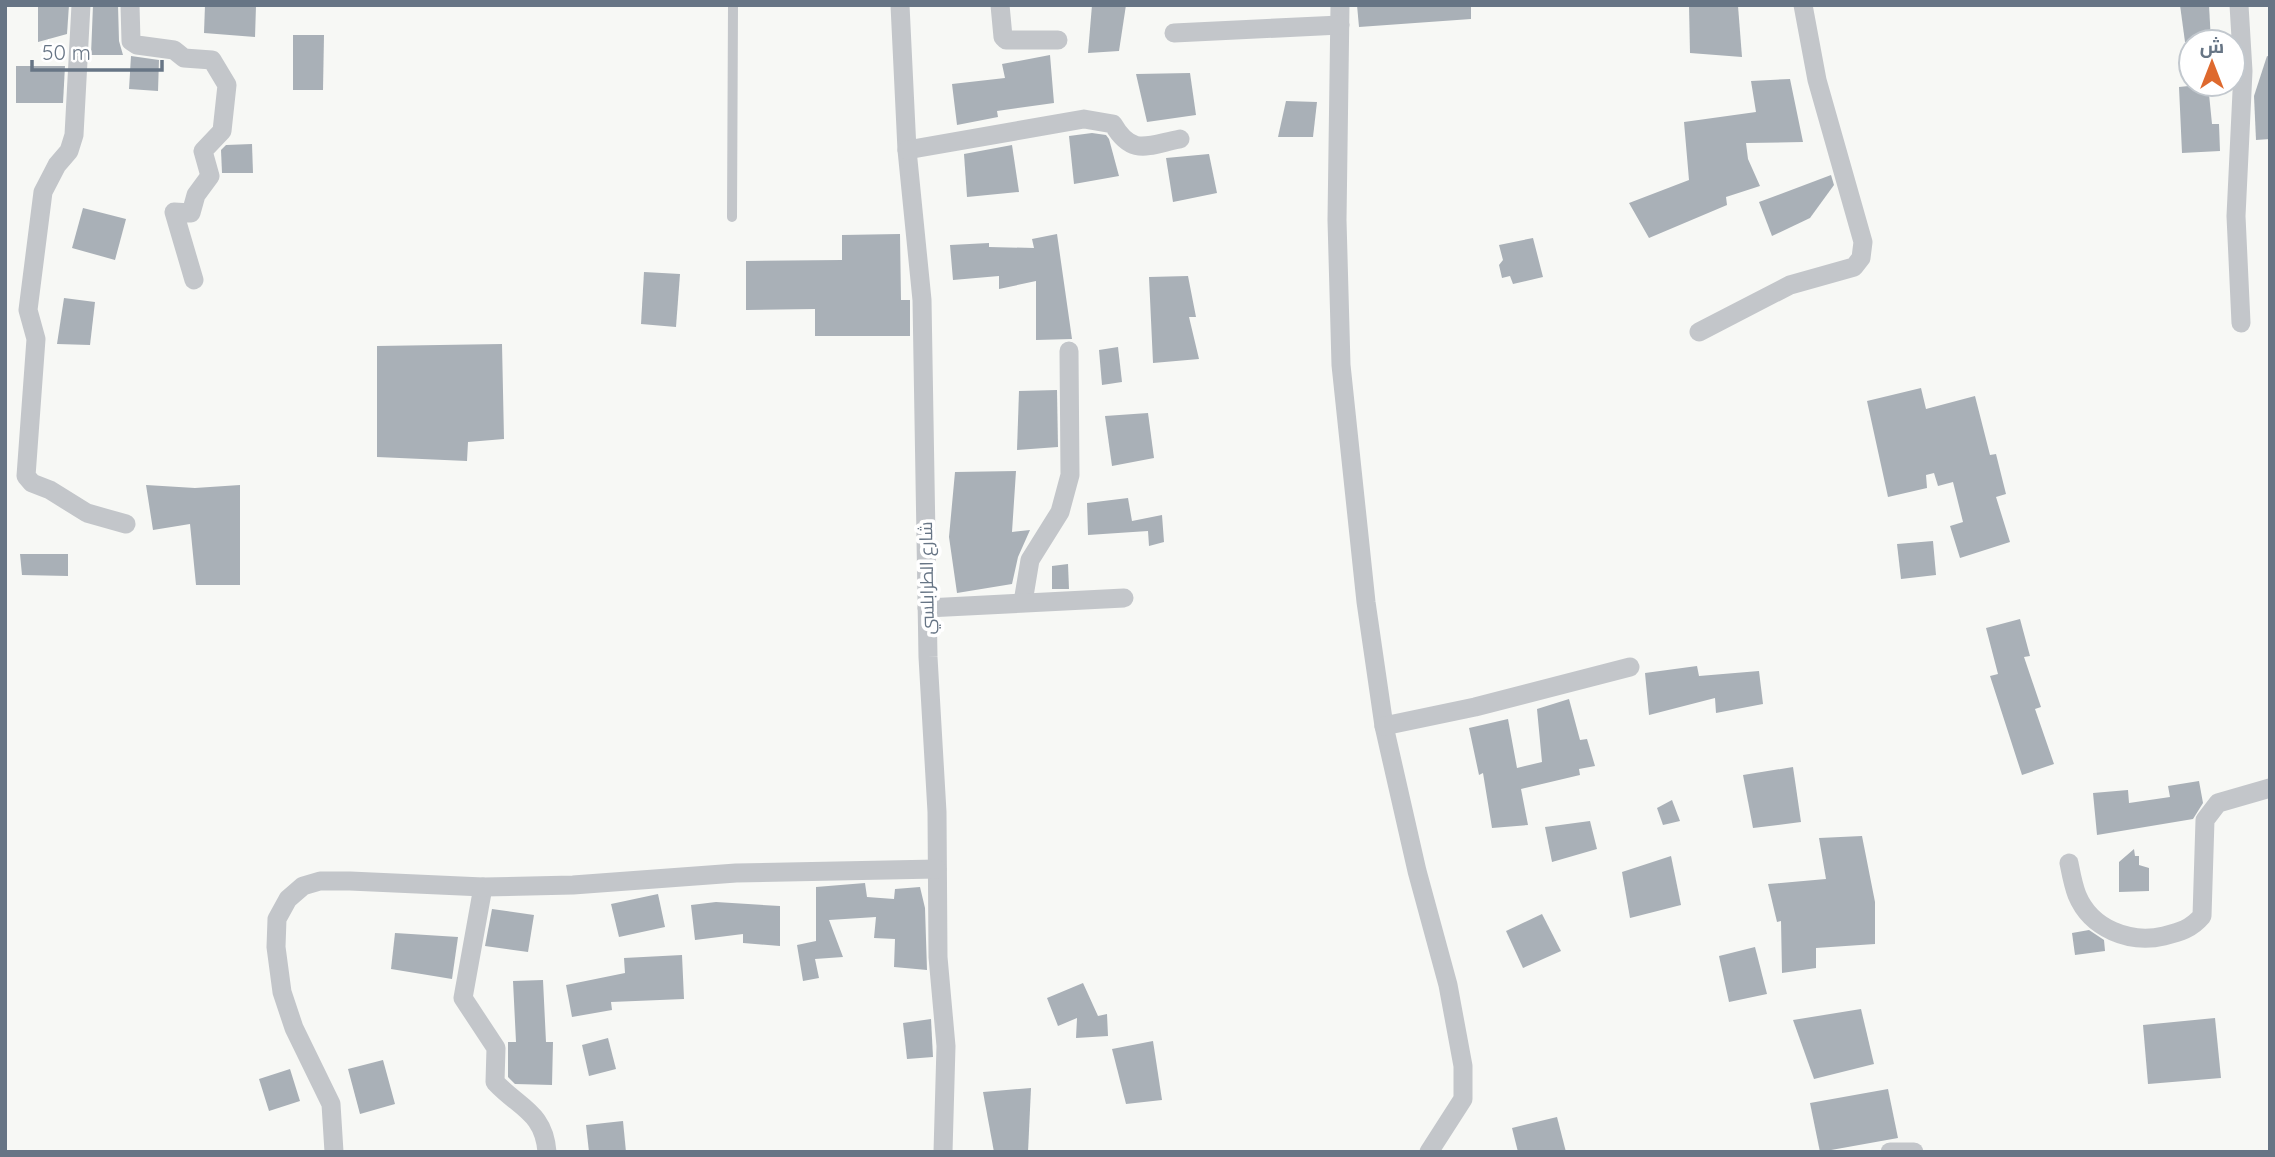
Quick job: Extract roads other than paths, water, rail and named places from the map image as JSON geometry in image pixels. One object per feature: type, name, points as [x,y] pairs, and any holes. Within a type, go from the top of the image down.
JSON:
[{"type":"street","points":[[81,5],[74,135],[69,151],[57,165],[43,192],[28,310],[36,339],[26,476],[32,484],[50,490],[87,513],[126,524]]},
{"type":"street","points":[[130,5],[131,41],[137,45],[174,51],[184,58],[212,60],[227,85],[222,131],[203,151],[210,176],[196,195],[191,213],[174,212],[194,279]]},
{"type":"street","name":"شارع الطرابلسي","points":[[900,5],[908,150],[922,300],[938,957],[946,1045],[943,1152]]},
{"type":"street","points":[[1000,5],[1003,37],[1006,40],[1058,40]]},
{"type":"street","points":[[1699,332],[1790,285],[1854,267],[1861,258],[1863,242],[1817,80],[1803,5]]},
{"type":"street","points":[[2239,5],[2243,71],[2236,216],[2241,323]]},
{"type":"street","points":[[1174,33],[1340,15],[1337,220],[1341,365],[1366,602],[1384,726],[1417,871],[1448,985],[1463,1066],[1464,1099],[1429,1152]]},
{"type":"street","points":[[908,150],[1084,119],[1113,124],[1123,142],[1135,148],[1180,139]]},
{"type":"street","points":[[1023,602],[1030,560],[1060,512],[1070,475],[1069,351]]},
{"type":"street","points":[[928,608],[1124,597]]},
{"type":"street","points":[[1384,726],[1475,707],[1630,667]]},
{"type":"street","points":[[2069,863],[2077,896],[2088,911],[2117,936],[2151,939],[2187,930],[2202,916],[2205,820],[2218,803],[2270,788]]},
{"type":"street","points":[[334,1152],[331,1104],[294,1028],[282,992],[276,947],[277,919],[288,899],[303,886],[320,881],[483,887],[573,885],[736,873],[937,869]]},
{"type":"street","points":[[483,887],[463,998],[496,1048],[495,1082],[510,1097],[529,1109],[545,1131],[547,1152]]},
{"type":"street","points":[[1890,1152],[1914,1152]]},
{"type":"lane","points":[[732,217],[733,5]]}]
